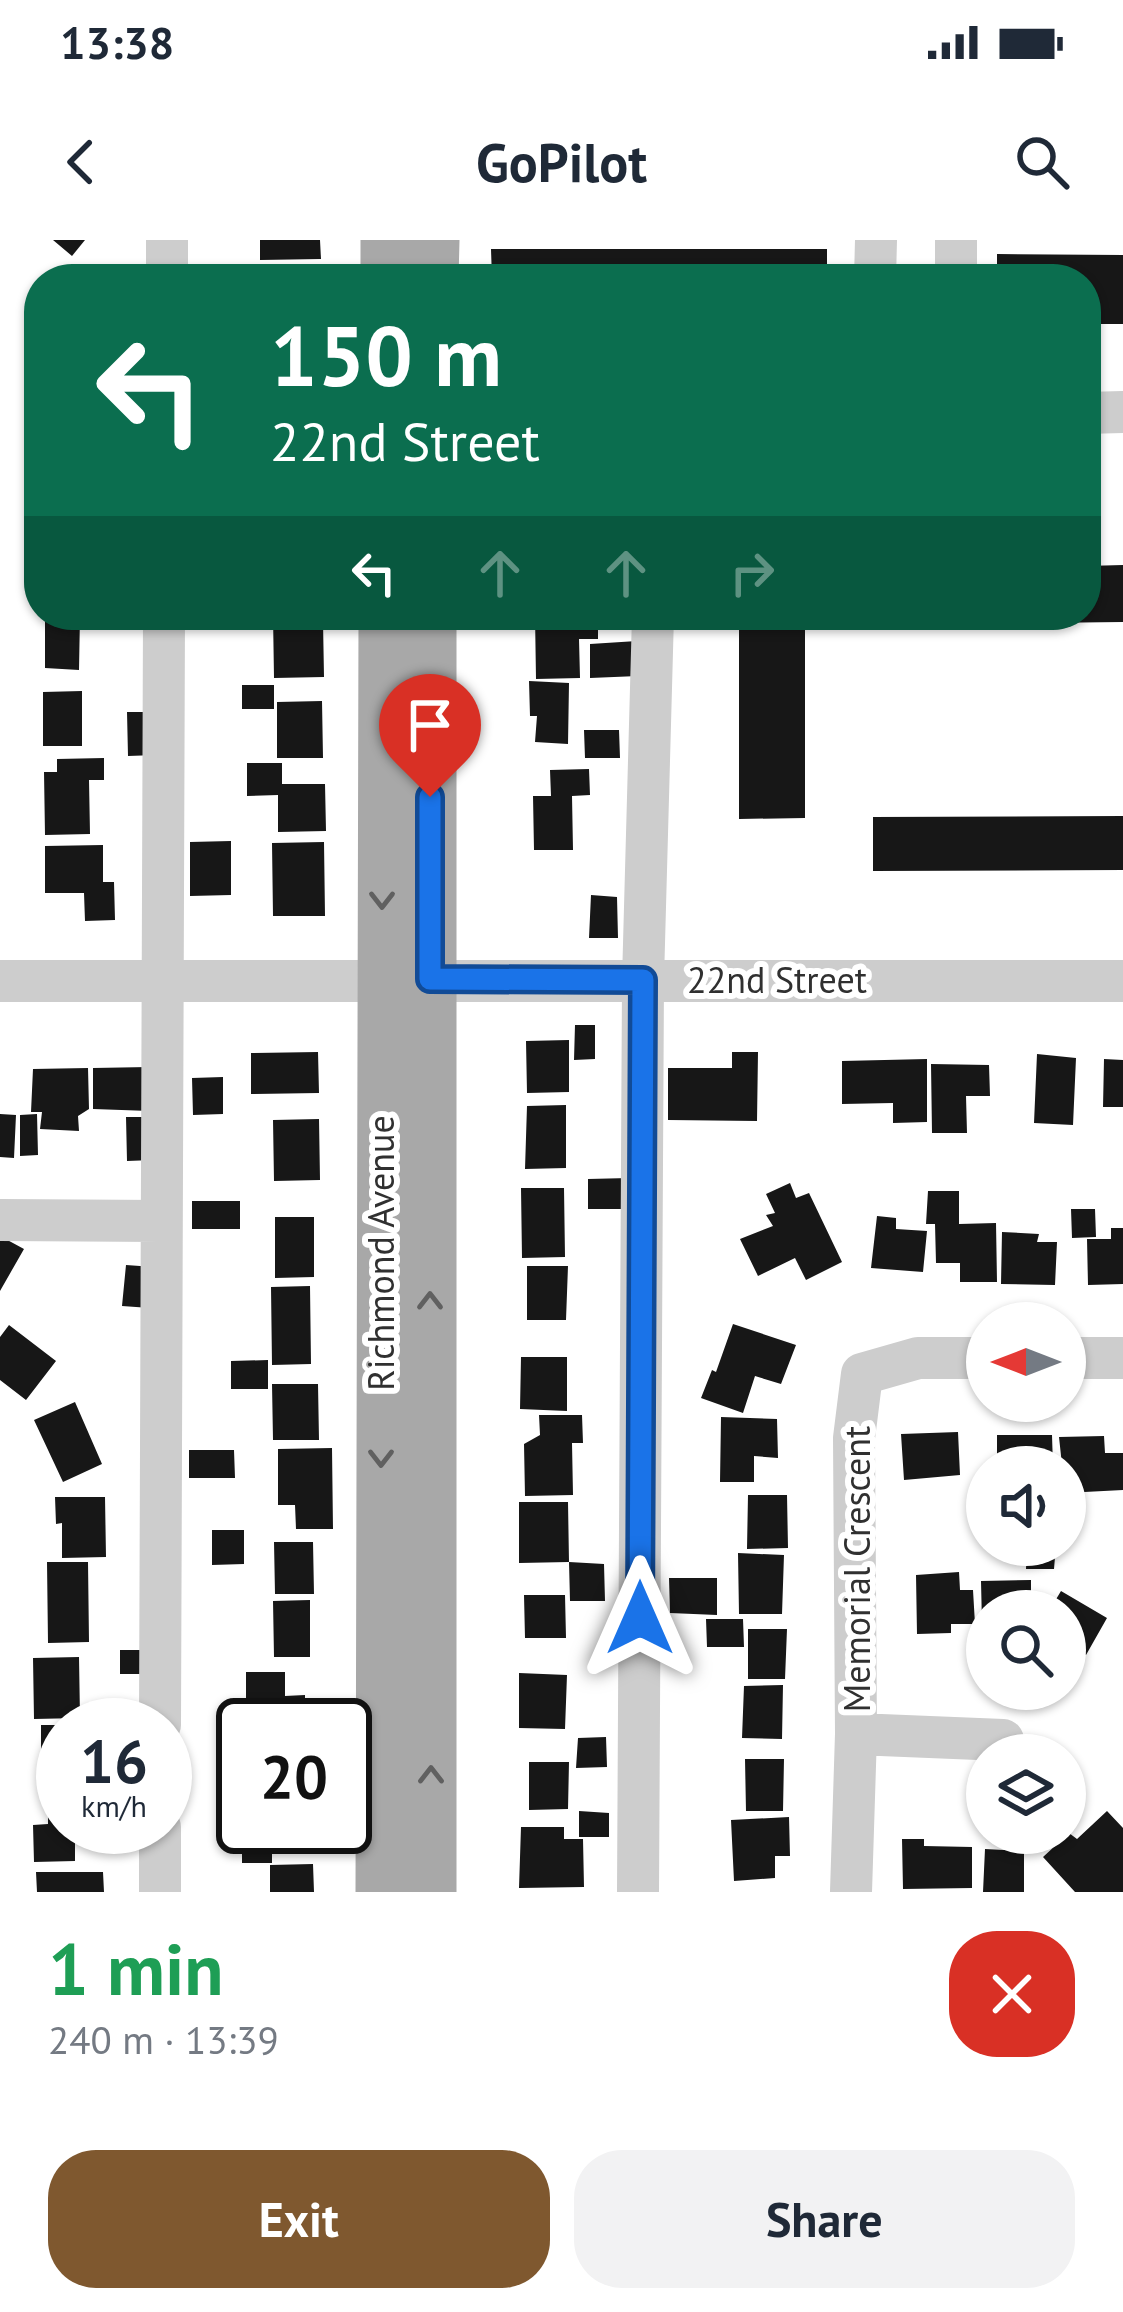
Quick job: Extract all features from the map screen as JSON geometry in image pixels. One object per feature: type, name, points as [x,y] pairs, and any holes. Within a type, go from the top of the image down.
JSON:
[{"type":"main road","name":"Richmond Avenue","points":[[385,630],[406,978],[431,1892]]},
{"type":"main road","name":"Richmond Avenue","points":[[382,1892],[406,978],[430,630]]},
{"type":"street","points":[[160,1698],[164,630]]},
{"type":"street","points":[[638,1892],[643,980],[653,630]]},
{"type":"street","name":"22nd Street","points":[[0,981],[1123,981]]},
{"type":"street","points":[[0,1220],[160,1221]]},
{"type":"street","name":"Memorial Crescent","points":[[851,1892],[856,1733],[854,1438],[862,1374],[918,1358],[966,1358]]},
{"type":"street","points":[[1086,1358],[1123,1358]]},
{"type":"street","points":[[856,1733],[966,1738]]},
{"type":"street","points":[[160,1854],[160,1892]]},
{"type":"building","points":[[53,240],[85,240],[72,256]]},
{"type":"building","points":[[260,240],[320,240],[321,259],[260,260]]},
{"type":"building","points":[[491,249],[827,249],[827,264],[492,264]]},
{"type":"building","points":[[997,254],[1123,255],[1123,324],[1101,324],[1101,264],[997,264]]},
{"type":"building","points":[[1123,565],[1123,622],[1101,622],[1101,566]]},
{"type":"building","points":[[45,630],[80,630],[79,670],[45,668]]},
{"type":"building","points":[[273,630],[323,630],[324,677],[274,678]]},
{"type":"building","points":[[535,630],[598,630],[598,639],[579,639],[580,678],[536,679]]},
{"type":"building","points":[[739,630],[805,630],[805,818],[739,819]]},
{"type":"building","points":[[637,641],[638,676],[590,678],[590,644]]},
{"type":"building","points":[[529,681],[569,683],[568,744],[535,742],[537,716],[530,716]]},
{"type":"building","points":[[242,685],[274,685],[274,709],[242,709]]},
{"type":"building","points":[[82,691],[82,746],[43,746],[43,692]]},
{"type":"building","points":[[322,701],[323,758],[277,758],[277,702]]},
{"type":"building","points":[[127,712],[155,712],[156,755],[128,756]]},
{"type":"building","points":[[584,730],[619,730],[620,758],[585,758]]},
{"type":"building","points":[[104,758],[104,780],[89,780],[90,834],[45,835],[44,772],[57,772],[57,759]]},
{"type":"building","points":[[247,763],[282,763],[282,784],[325,784],[326,831],[278,832],[278,795],[247,796]]},
{"type":"building","points":[[589,769],[590,795],[572,796],[573,850],[534,850],[533,796],[551,796],[550,770]]},
{"type":"building","points":[[1123,816],[1123,870],[873,871],[873,817]]},
{"type":"building","points":[[231,841],[231,895],[190,896],[190,842]]},
{"type":"building","points":[[324,842],[325,916],[273,916],[272,843]]},
{"type":"building","points":[[103,845],[103,882],[114,882],[115,920],[85,921],[84,893],[45,893],[45,846]]},
{"type":"building","points":[[591,895],[617,897],[618,938],[589,938]]},
{"type":"building","points":[[575,1025],[595,1025],[595,1059],[574,1060]]},
{"type":"building","points":[[569,1040],[569,1092],[527,1093],[526,1041]]},
{"type":"building","points":[[318,1052],[319,1093],[251,1094],[251,1053]]},
{"type":"building","points":[[732,1052],[758,1052],[757,1121],[668,1120],[668,1068],[732,1068]]},
{"type":"building","points":[[1037,1054],[1076,1058],[1073,1125],[1034,1123]]},
{"type":"building","points":[[927,1059],[927,1122],[893,1123],[893,1103],[842,1104],[842,1061]]},
{"type":"building","points":[[1104,1059],[1123,1060],[1123,1107],[1103,1107]]},
{"type":"building","points":[[931,1064],[989,1065],[990,1096],[966,1096],[967,1133],[932,1133]]},
{"type":"building","points":[[149,1067],[150,1111],[93,1109],[93,1068]]},
{"type":"building","points":[[88,1068],[89,1109],[78,1116],[79,1131],[40,1129],[42,1112],[31,1112],[33,1069]]},
{"type":"building","points":[[223,1077],[223,1114],[193,1115],[192,1078]]},
{"type":"building","points":[[566,1105],[566,1168],[525,1169],[527,1106]]},
{"type":"building","points":[[0,1114],[16,1115],[14,1158],[0,1157]]},
{"type":"building","points":[[37,1114],[38,1155],[20,1156],[20,1115]]},
{"type":"building","points":[[126,1117],[152,1117],[153,1160],[127,1161]]},
{"type":"building","points":[[319,1119],[320,1180],[274,1181],[273,1120]]},
{"type":"building","points":[[629,1178],[630,1209],[588,1209],[588,1179]]},
{"type":"building","points":[[790,1183],[796,1198],[809,1193],[842,1262],[806,1280],[795,1258],[758,1276],[740,1239],[773,1226],[766,1215],[775,1213],[766,1194]]},
{"type":"building","points":[[521,1188],[564,1188],[565,1257],[522,1258]]},
{"type":"building","points":[[928,1191],[959,1191],[959,1224],[996,1223],[997,1282],[960,1282],[960,1263],[936,1263],[935,1224],[926,1224]]},
{"type":"building","points":[[192,1201],[240,1201],[240,1229],[192,1229]]},
{"type":"building","points":[[1071,1209],[1095,1209],[1096,1237],[1072,1238]]},
{"type":"building","points":[[877,1216],[896,1218],[896,1229],[927,1231],[923,1272],[871,1268]]},
{"type":"building","points":[[275,1217],[314,1217],[314,1277],[275,1278]]},
{"type":"building","points":[[1111,1228],[1123,1228],[1123,1284],[1088,1285],[1087,1239],[1111,1239]]},
{"type":"building","points":[[1002,1232],[1039,1234],[1037,1242],[1057,1242],[1055,1285],[1001,1284]]},
{"type":"building","points":[[0,1236],[24,1249],[0,1291]]},
{"type":"building","points":[[126,1265],[154,1267],[150,1308],[122,1306]]},
{"type":"building","points":[[527,1266],[568,1266],[566,1320],[527,1320]]},
{"type":"building","points":[[310,1286],[311,1364],[272,1365],[271,1287]]},
{"type":"building","points":[[733,1324],[796,1345],[781,1384],[755,1376],[743,1413],[701,1398]]},
{"type":"building","points":[[9,1325],[56,1361],[26,1400],[0,1380],[0,1337]]},
{"type":"building","points":[[521,1357],[567,1357],[567,1411],[520,1409]]},
{"type":"building","points":[[268,1360],[268,1389],[231,1389],[231,1361]]},
{"type":"building","points":[[272,1384],[318,1384],[319,1440],[273,1440]]},
{"type":"building","points":[[75,1402],[102,1464],[63,1482],[34,1420]]},
{"type":"building","points":[[539,1415],[582,1415],[583,1443],[572,1443],[573,1495],[525,1496],[524,1444],[540,1435]]},
{"type":"building","points":[[721,1417],[777,1419],[778,1458],[754,1456],[754,1482],[720,1482]]},
{"type":"building","points":[[958,1432],[960,1475],[904,1480],[901,1434]]},
{"type":"building","points":[[997,1435],[1052,1435],[1052,1446],[997,1446]]},
{"type":"building","points":[[1104,1436],[1105,1453],[1123,1453],[1123,1490],[1086,1492],[1086,1446],[1060,1446],[1059,1437]]},
{"type":"building","points":[[332,1448],[333,1529],[296,1529],[295,1505],[278,1505],[278,1449]]},
{"type":"building","points":[[189,1450],[234,1450],[235,1478],[189,1478]]},
{"type":"building","points":[[748,1495],[787,1495],[788,1548],[747,1549]]},
{"type":"building","points":[[55,1497],[105,1497],[106,1557],[62,1558],[62,1523],[56,1524]]},
{"type":"building","points":[[519,1502],[568,1502],[569,1562],[519,1563]]},
{"type":"building","points":[[212,1530],[244,1530],[244,1564],[212,1565]]},
{"type":"building","points":[[274,1542],[313,1542],[314,1594],[275,1594]]},
{"type":"building","points":[[738,1553],[784,1555],[782,1614],[739,1614]]},
{"type":"building","points":[[47,1562],[88,1562],[89,1642],[48,1643]]},
{"type":"building","points":[[569,1562],[604,1564],[605,1601],[570,1601]]},
{"type":"building","points":[[959,1572],[960,1590],[966,1590],[966,1624],[951,1624],[951,1633],[917,1634],[916,1575]]},
{"type":"building","points":[[669,1578],[717,1578],[717,1615],[670,1613]]},
{"type":"building","points":[[1031,1580],[1031,1590],[981,1590],[981,1581]]},
{"type":"building","points":[[524,1595],[565,1595],[566,1638],[525,1638]]},
{"type":"building","points":[[310,1600],[310,1657],[274,1657],[273,1601]]},
{"type":"building","points":[[1086,1606],[1107,1618],[1086,1655]]},
{"type":"building","points":[[706,1619],[743,1619],[744,1647],[707,1647]]},
{"type":"building","points":[[748,1629],[787,1629],[785,1679],[748,1679]]},
{"type":"building","points":[[120,1650],[154,1650],[155,1674],[120,1674]]},
{"type":"building","points":[[79,1657],[80,1698],[36,1698],[34,1719],[33,1658]]},
{"type":"building","points":[[246,1672],[285,1672],[285,1696],[305,1695],[305,1698],[246,1698]]},
{"type":"building","points":[[519,1673],[567,1675],[565,1729],[519,1728]]},
{"type":"building","points":[[783,1685],[782,1739],[742,1738],[744,1686]]},
{"type":"building","points":[[606,1737],[607,1767],[576,1768],[578,1738]]},
{"type":"building","points":[[745,1759],[784,1759],[783,1811],[746,1811]]},
{"type":"building","points":[[529,1762],[569,1762],[568,1809],[529,1810]]},
{"type":"building","points":[[579,1811],[609,1813],[609,1837],[579,1837]]},
{"type":"building","points":[[1107,1811],[1123,1828],[1123,1892],[1075,1892],[1043,1857],[1086,1854],[1086,1831]]},
{"type":"building","points":[[789,1817],[790,1856],[775,1856],[775,1878],[734,1881],[731,1820]]},
{"type":"building","points":[[33,1825],[36,1854],[75,1854],[75,1861],[34,1862]]},
{"type":"building","points":[[521,1827],[564,1827],[564,1839],[583,1839],[584,1887],[519,1888]]},
{"type":"building","points":[[902,1839],[924,1839],[924,1846],[966,1847],[966,1854],[972,1854],[972,1888],[903,1889]]},
{"type":"building","points":[[242,1854],[272,1854],[272,1863],[242,1863]]},
{"type":"building","points":[[985,1854],[1024,1854],[1024,1892],[983,1892]]},
{"type":"building","points":[[313,1864],[314,1892],[270,1892],[270,1865]]},
{"type":"building","points":[[36,1872],[103,1872],[104,1892],[37,1892]]},
{"type":"route","points":[[430,797],[430,979],[643,980],[640,1618]]}]
